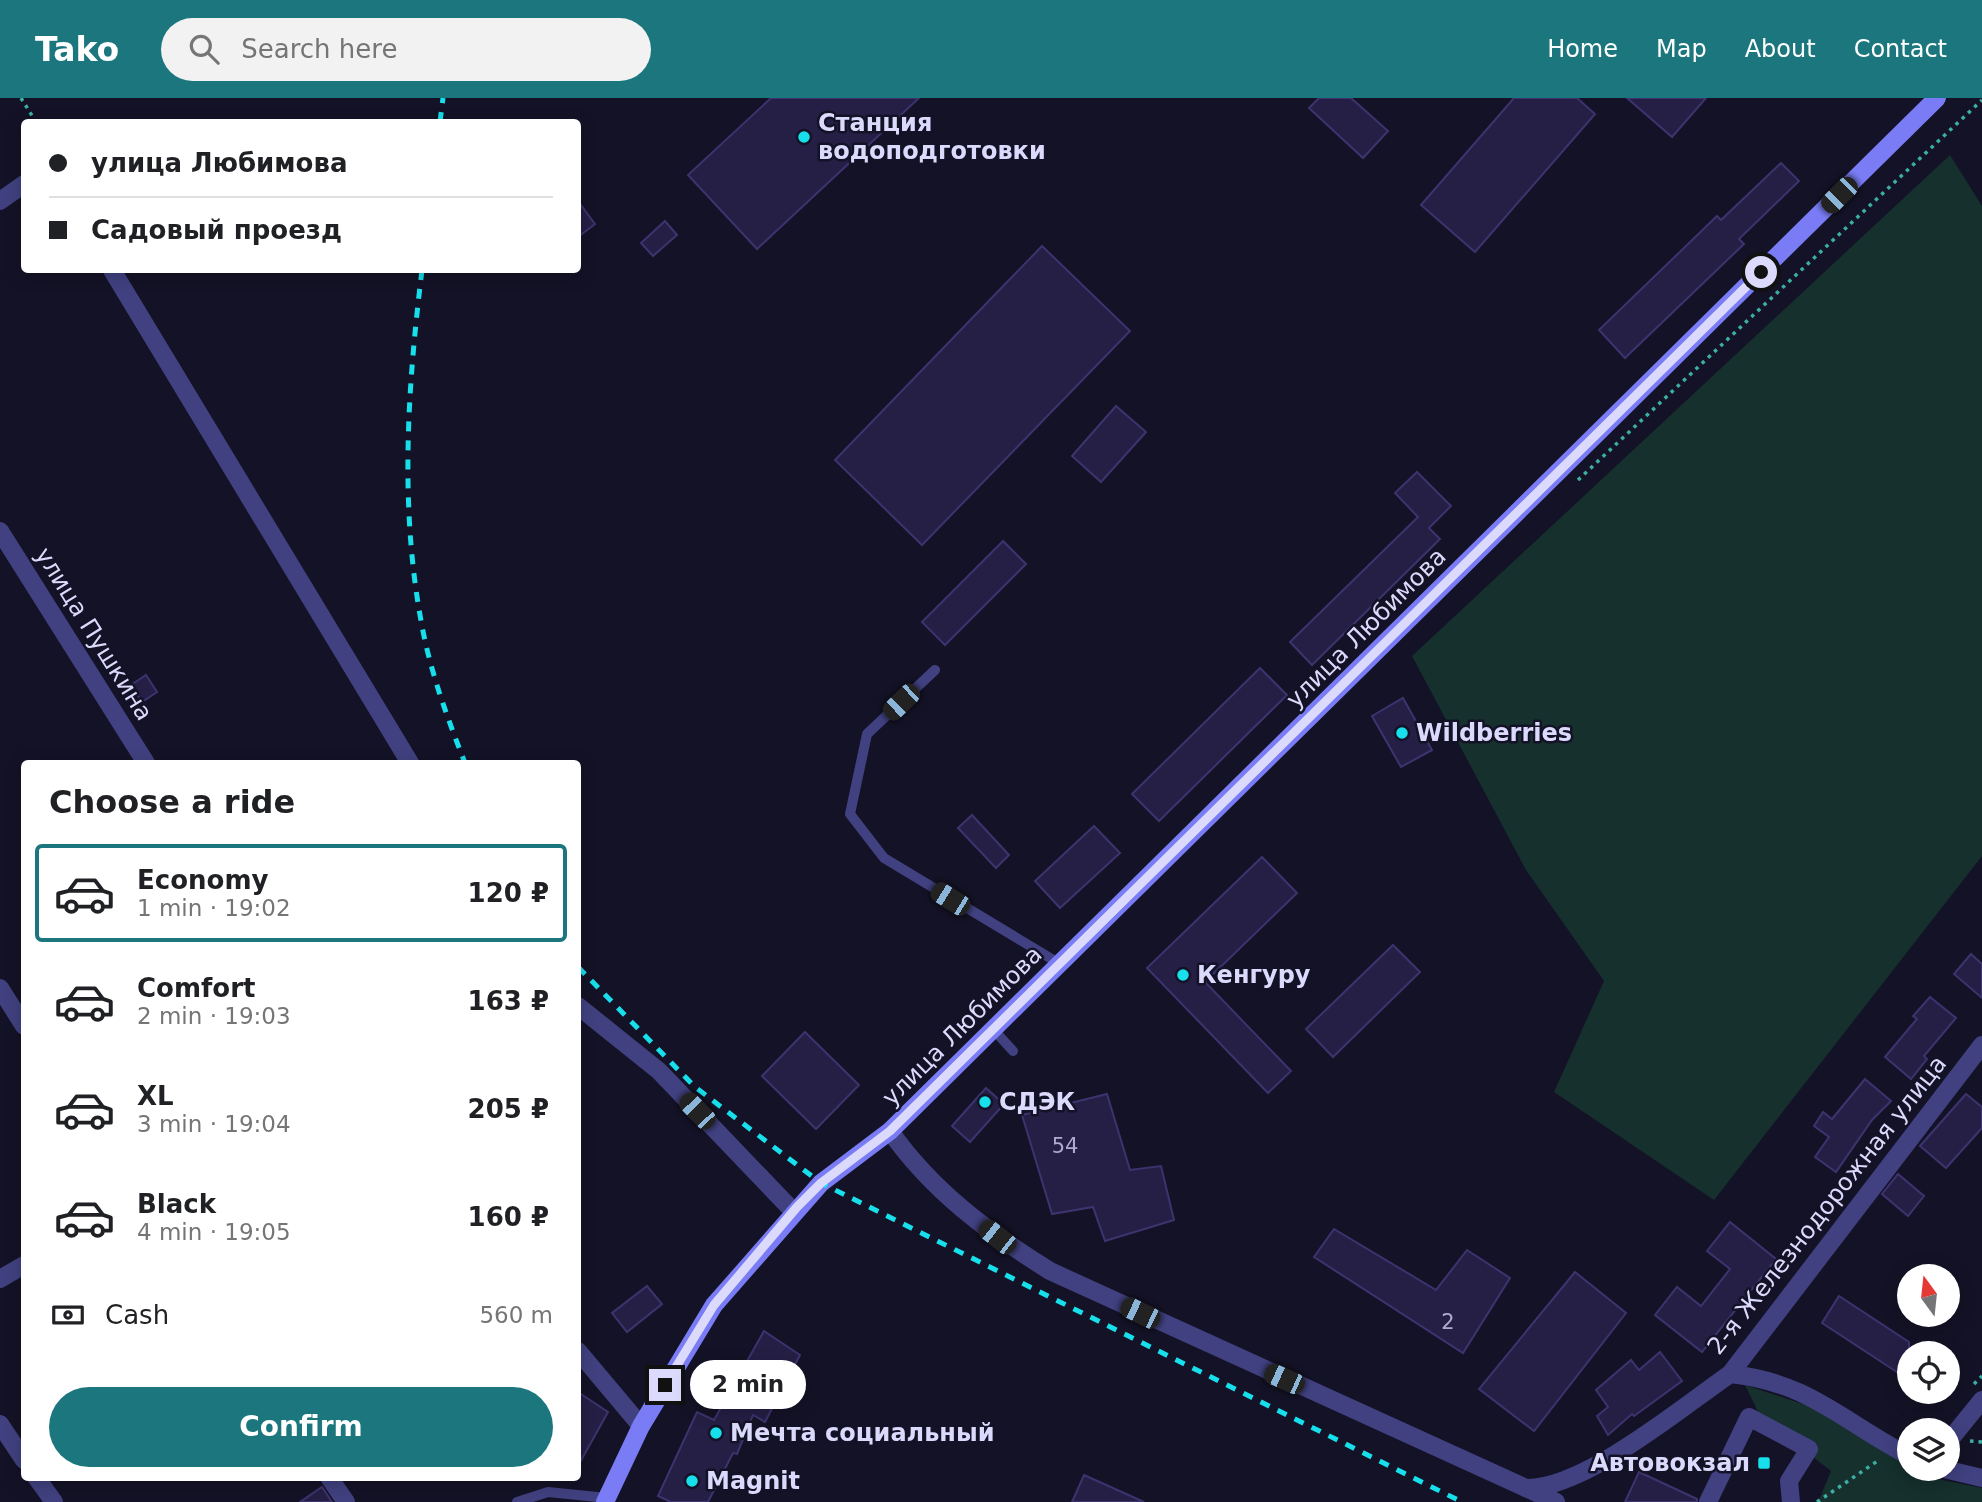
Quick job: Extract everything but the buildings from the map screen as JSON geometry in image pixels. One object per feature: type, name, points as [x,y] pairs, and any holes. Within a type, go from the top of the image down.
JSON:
[{"type":"main road","name":"улица Любимова","points":[[609,1501],[641,1426],[714,1305],[793,1211],[821,1183],[890,1131],[1937,98]]},
{"type":"street","points":[[0,201],[21,186]]},
{"type":"street","points":[[113,273],[408,760]]},
{"type":"street","name":"улица Пушкина","points":[[0,531],[144,760]]},
{"type":"street","points":[[0,988],[21,1021]]},
{"type":"street","points":[[581,1008],[659,1071],[793,1211]]},
{"type":"street","name":"2-я Железнодорожная улица","points":[[1526,1488],[1542,1489],[1586,1473],[1730,1374],[1982,1045]]},
{"type":"street","points":[[890,1131],[918,1166],[965,1213],[997,1237],[1050,1270],[1556,1502]]},
{"type":"street","points":[[0,1279],[21,1267]]},
{"type":"street","points":[[581,1355],[641,1426]]},
{"type":"street","points":[[1730,1374],[1765,1377],[1797,1388],[1897,1449]]},
{"type":"street","points":[[1960,1427],[1982,1400]]},
{"type":"street","points":[[1708,1502],[1749,1417],[1809,1449],[1789,1482],[1791,1502]]},
{"type":"street","points":[[0,1424],[21,1456]]},
{"type":"street","points":[[1960,1473],[1982,1478]]},
{"type":"street","points":[[39,1481],[54,1502]]},
{"type":"street","points":[[332,1481],[346,1502]]},
{"type":"lane","points":[[935,670],[867,734],[850,814],[884,858],[1060,964]]},
{"type":"lane","points":[[993,1030],[1013,1051]]},
{"type":"lane","points":[[517,1502],[548,1492],[609,1501]]},
{"type":"path","points":[[21,98],[34,119]]},
{"type":"path","points":[[1576,482],[1982,100]]},
{"type":"path","points":[[1818,1502],[1897,1455]]},
{"type":"green space","points":[[1950,155],[1982,206],[1982,856],[1714,1200],[1554,1092],[1604,981],[1526,870],[1412,656]]},
{"type":"green space","points":[[1745,1385],[1815,1408],[1880,1444],[1897,1457],[1897,1481],[1948,1481],[1982,1488],[1982,1502],[1818,1502],[1831,1471],[1760,1416]]},
{"type":"railway","points":[[440,119],[443,98]]},
{"type":"railway","points":[[422,273],[409,408],[408,499],[411,545],[424,636],[442,700],[464,760]]},
{"type":"railway","points":[[581,970],[695,1087],[821,1183],[1462,1502]]},
{"type":"place","name":"Станция водоподготовки","points":[[804,137]]},
{"type":"place","name":"Wildberries","points":[[1402,733]]},
{"type":"place","name":"Кенгуру","points":[[1183,975]]},
{"type":"place","name":"СДЭК","points":[[985,1102]]},
{"type":"place","name":"Мечта социальный","points":[[716,1433]]},
{"type":"place","name":"Автовокзал","points":[[1764,1463]]},
{"type":"place","name":"Magnit","points":[[692,1481]]},
{"type":"route","points":[[665,1385],[714,1305],[797,1207],[821,1183],[890,1131],[1761,272]]}]
